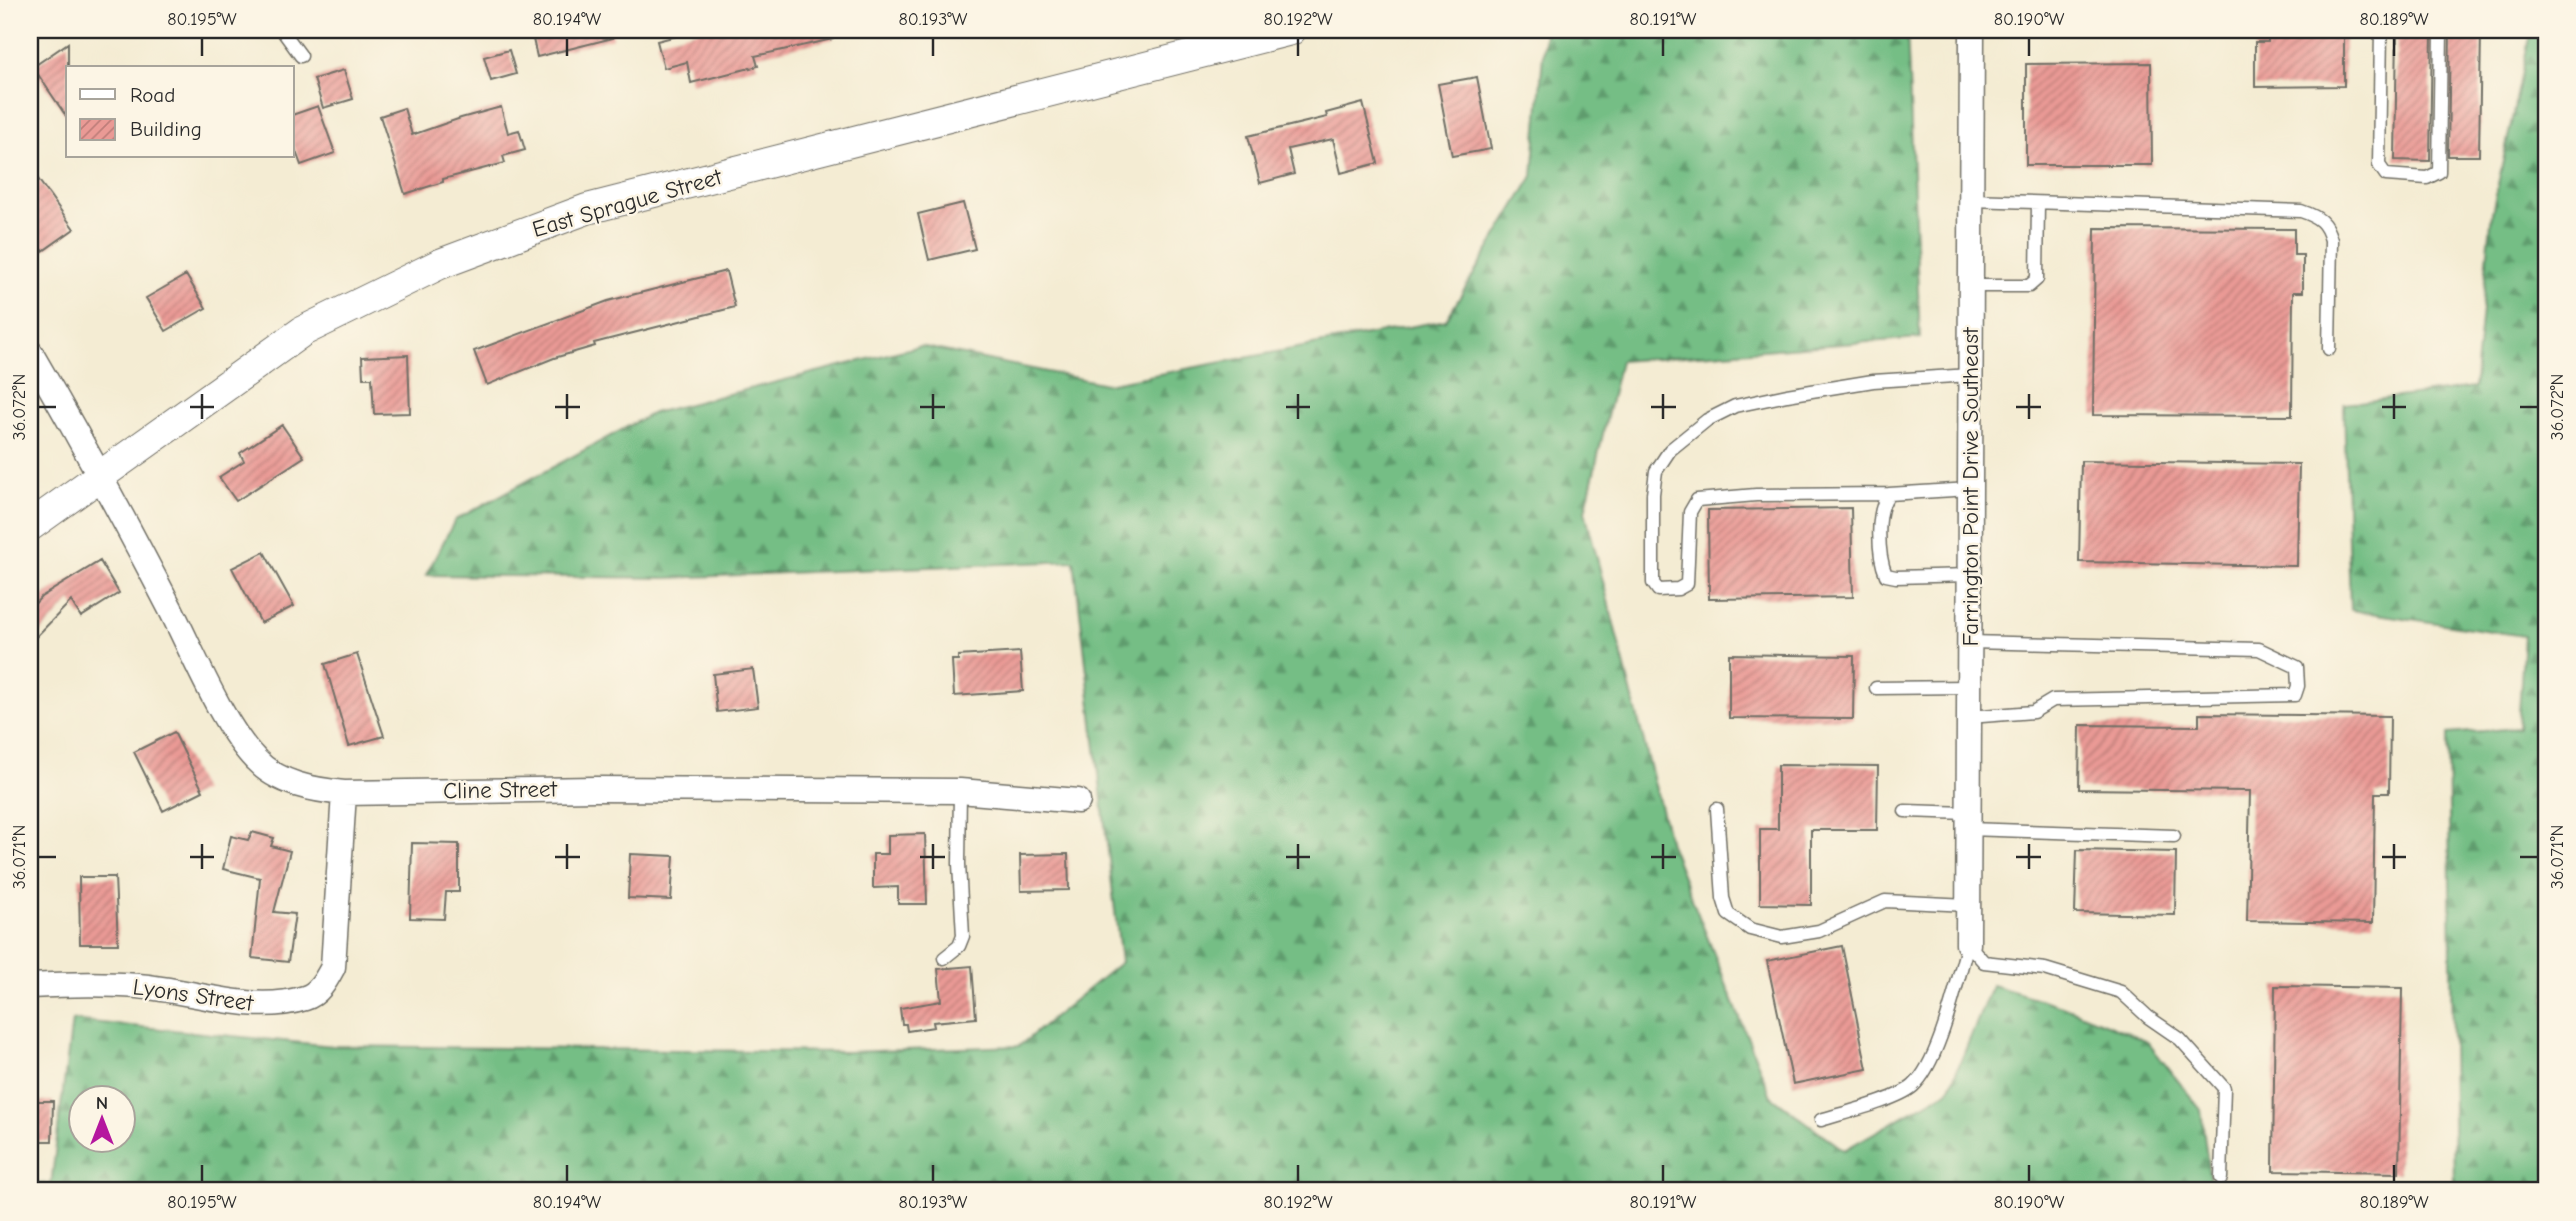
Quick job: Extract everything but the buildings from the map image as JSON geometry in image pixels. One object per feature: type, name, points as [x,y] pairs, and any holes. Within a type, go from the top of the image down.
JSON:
[{"type":"street","name":"Farrington Point Drive Southeast","points":[[1968,944],[1972,30]]},
{"type":"street","name":"East Sprague Street","points":[[30,526],[303,331],[440,264],[587,209],[1208,46],[1283,31]]},
{"type":"street","name":"Cline Street","points":[[30,352],[101,474],[228,723],[257,762],[282,778],[310,790],[344,793],[595,789],[960,791],[1078,801]]},
{"type":"street","name":"Lyons Street","points":[[30,986],[140,986],[265,1005],[307,998],[324,985],[333,967],[344,793]]},
{"type":"lane","points":[[282,30],[301,56]]},
{"type":"lane","points":[[2381,30],[2379,165],[2386,175],[2427,178],[2439,172],[2441,30]]},
{"type":"lane","points":[[1971,200],[2301,211],[2318,216],[2327,227],[2331,240],[2329,349]]},
{"type":"lane","points":[[1971,286],[2029,286],[2037,279],[2038,203]]},
{"type":"lane","points":[[1970,375],[1873,381],[1787,394],[1735,406],[1707,420],[1670,450],[1656,471],[1653,494],[1653,583],[1658,590],[1678,589],[1687,584],[1690,512],[1697,500],[1756,495],[1889,494],[1970,489]]},
{"type":"lane","points":[[1889,494],[1882,502],[1881,512],[1880,561],[1886,575],[1969,575]]},
{"type":"lane","points":[[1969,642],[2259,649],[2297,667],[2298,686],[2295,695],[2053,700],[2033,712],[1969,717]]},
{"type":"lane","points":[[1876,688],[1969,687]]},
{"type":"lane","points":[[944,958],[958,946],[963,936],[959,864],[960,791]]},
{"type":"lane","points":[[1717,809],[1723,898],[1728,914],[1750,929],[1782,937],[1819,931],[1885,901],[1968,905]]},
{"type":"lane","points":[[1906,811],[1968,821],[2174,836]]},
{"type":"lane","points":[[1821,1120],[1896,1095],[1913,1086],[1931,1062],[1968,944]]},
{"type":"lane","points":[[1968,944],[1984,962],[2045,969],[2121,992],[2148,1017],[2180,1039],[2224,1087],[2221,1178]]},
{"type":"green space","points":[[1545,30],[1907,30],[1920,338],[1620,361],[1585,511],[1670,844],[1771,1096],[1844,1150],[1949,1090],[1992,985],[2062,1006],[2146,1040],[2201,1110],[2211,1191],[30,1191],[30,1181],[51,1185],[72,1020],[333,1046],[847,1052],[1019,1046],[1121,962],[1074,561],[667,578],[426,575],[455,520],[653,413],[920,346],[1106,384],[1446,320],[1533,176]]},
{"type":"green space","points":[[2530,34],[2546,35],[2546,1191],[2454,1191],[2448,734],[2518,728],[2524,636],[2350,610],[2344,404],[2474,387],[2492,213]]}]
